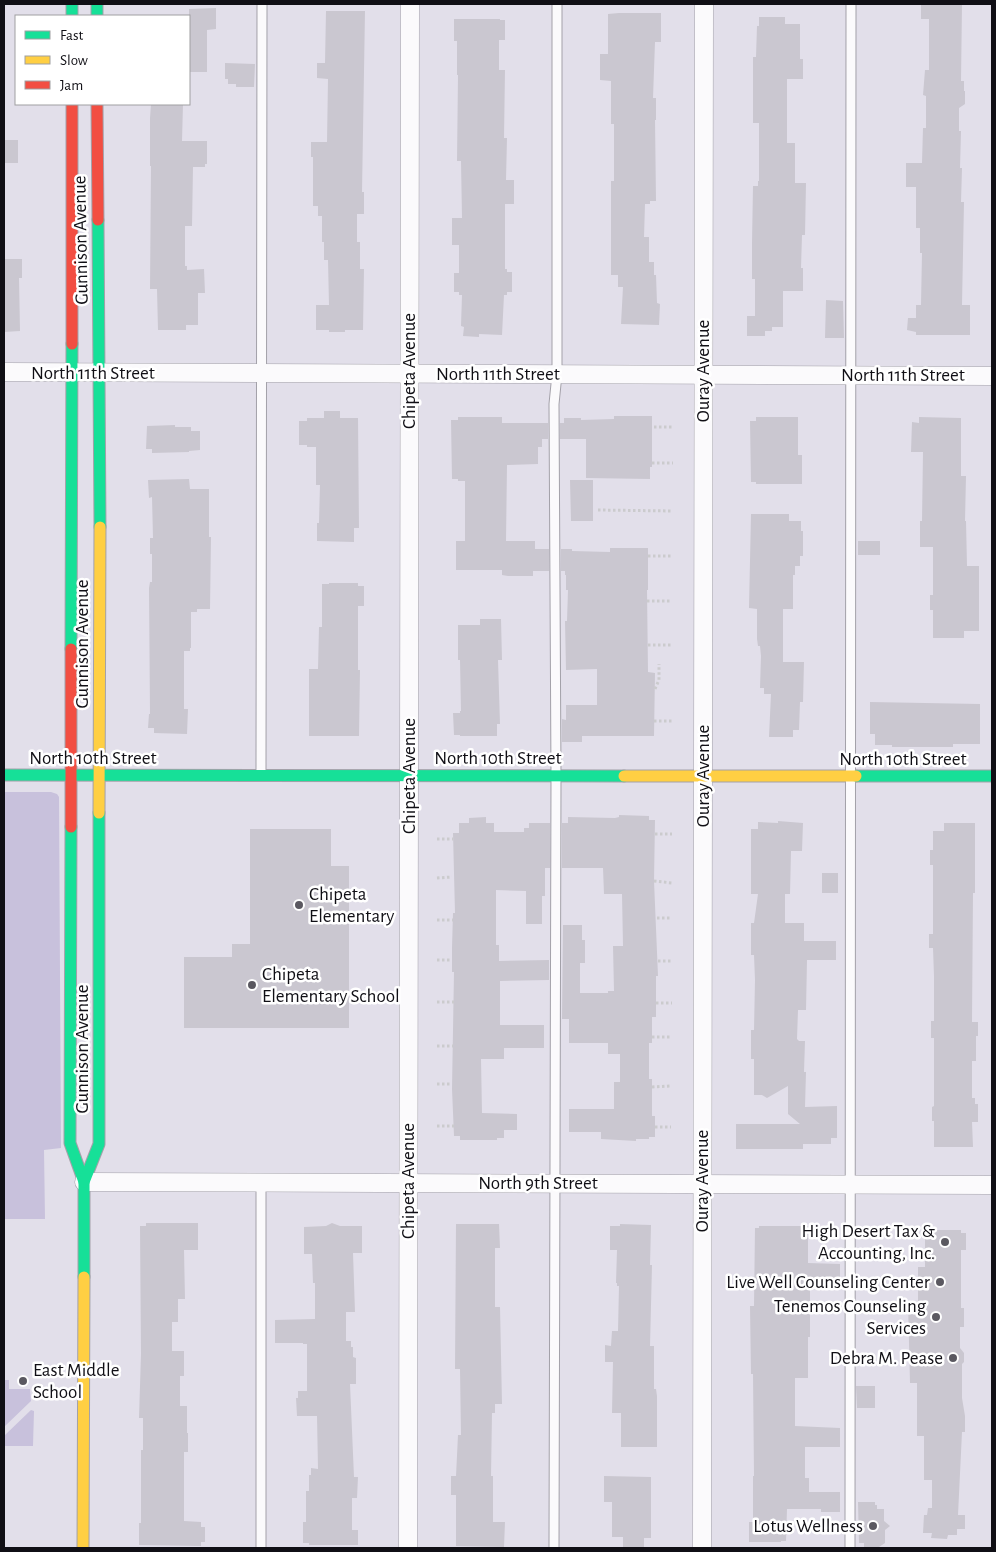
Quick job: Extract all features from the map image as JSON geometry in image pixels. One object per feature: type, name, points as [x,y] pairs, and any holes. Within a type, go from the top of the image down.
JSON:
[{"type":"street","name":"Chipeta Avenue","points":[[408,1548],[410,4]]},
{"type":"street","name":"Ouray Avenue","points":[[702,1548],[704,4]]},
{"type":"street","name":"Gunnison Avenue","points":[[72,105],[70,1143],[84,1182],[84,1548]]},
{"type":"street","name":"Gunnison Avenue","points":[[84,1182],[99,1144],[100,373],[98,105]]},
{"type":"street","name":"North 11th Street","points":[[4,372],[992,376]]},
{"type":"street","name":"North 10th Street","points":[[4,775],[992,776]]},
{"type":"street","name":"North 9th Street","points":[[84,1182],[992,1185]]},
{"type":"lane","points":[[261,775],[262,4]]},
{"type":"lane","points":[[554,1548],[556,776],[554,404],[557,374],[557,4]]},
{"type":"lane","points":[[850,1548],[851,4]]},
{"type":"lane","points":[[261,1182],[261,1548]]},
{"type":"path","points":[[654,427],[672,426]]},
{"type":"path","points":[[652,463],[672,464]]},
{"type":"path","points":[[598,510],[672,511]]},
{"type":"path","points":[[648,556],[672,556]]},
{"type":"path","points":[[647,601],[672,601]]},
{"type":"path","points":[[648,645],[672,645]]},
{"type":"path","points":[[655,689],[659,680],[659,664]]},
{"type":"path","points":[[654,721],[672,722]]},
{"type":"path","points":[[655,834],[672,834]]},
{"type":"path","points":[[437,839],[453,840]]},
{"type":"path","points":[[437,878],[452,877]]},
{"type":"path","points":[[654,881],[672,883]]},
{"type":"path","points":[[657,918],[672,918]]},
{"type":"path","points":[[437,920],[453,920]]},
{"type":"path","points":[[437,960],[452,960]]},
{"type":"path","points":[[658,961],[672,961]]},
{"type":"path","points":[[437,1002],[454,1002]]},
{"type":"path","points":[[656,1004],[672,1003]]},
{"type":"path","points":[[652,1037],[671,1037]]},
{"type":"path","points":[[437,1046],[453,1046]]},
{"type":"path","points":[[437,1084],[452,1084]]},
{"type":"path","points":[[652,1087],[671,1086]]},
{"type":"path","points":[[437,1126],[454,1126]]},
{"type":"path","points":[[655,1127],[671,1127]]},
{"type":"shaded area","points":[[4,792],[51,792],[59,797],[61,1148],[44,1150],[45,1219],[4,1219]]},
{"type":"shaded area","points":[[4,1380],[9,1380],[9,1389],[30,1389],[31,1401],[4,1427]]},
{"type":"shaded area","points":[[31,1410],[34,1411],[33,1446],[4,1446],[4,1436]]},
{"type":"building","points":[[921,4],[962,4],[961,81],[964,81],[965,104],[959,108],[959,131],[961,131],[961,202],[964,202],[962,305],[970,305],[970,335],[916,335],[916,332],[907,330],[908,318],[916,318],[916,305],[921,305],[922,253],[920,253],[920,228],[916,228],[916,187],[906,187],[906,163],[922,163],[923,128],[926,128],[926,96],[923,95],[925,70],[929,70],[929,19],[921,19]]},
{"type":"building","points":[[216,8],[216,29],[207,30],[207,72],[190,72],[189,9]]},
{"type":"building","points":[[326,11],[365,11],[362,192],[364,192],[364,214],[357,214],[357,242],[360,242],[360,269],[364,269],[363,330],[345,330],[345,332],[316,330],[316,305],[329,305],[328,260],[324,260],[322,216],[318,216],[318,206],[313,206],[313,157],[311,157],[311,142],[327,142],[328,79],[317,78],[317,63],[325,63]]},
{"type":"building","points":[[661,13],[661,42],[655,42],[653,98],[656,98],[656,201],[650,201],[650,204],[645,204],[644,237],[649,237],[649,262],[654,262],[657,303],[660,304],[659,325],[621,324],[623,287],[618,287],[618,275],[611,275],[611,181],[614,181],[614,124],[611,124],[611,81],[600,80],[600,54],[608,54],[608,14]]},
{"type":"building","points":[[759,17],[785,17],[785,24],[800,24],[800,59],[803,59],[803,79],[787,79],[787,143],[795,143],[795,183],[806,183],[805,235],[802,235],[801,268],[803,268],[803,291],[783,291],[783,327],[772,327],[772,331],[765,331],[765,336],[747,336],[747,316],[755,316],[755,279],[752,279],[753,186],[758,186],[759,181],[759,123],[753,123],[753,57],[756,57]]},
{"type":"building","points":[[454,19],[505,20],[505,40],[499,40],[499,70],[505,70],[504,138],[507,138],[506,180],[514,180],[514,204],[505,204],[505,269],[507,269],[507,272],[512,272],[512,292],[507,292],[507,295],[504,295],[502,335],[479,334],[479,337],[463,336],[464,327],[461,326],[462,295],[459,295],[459,292],[454,292],[454,273],[459,273],[459,245],[452,245],[452,218],[462,218],[461,161],[457,161],[458,75],[457,41],[454,41]]},
{"type":"building","points":[[225,63],[255,64],[254,87],[236,87],[236,84],[228,84],[228,79],[225,79]]},
{"type":"building","points":[[151,105],[183,105],[182,141],[207,141],[207,164],[205,164],[205,167],[193,167],[192,226],[185,226],[185,266],[187,266],[187,270],[204,269],[205,293],[198,293],[198,325],[186,325],[186,330],[158,330],[157,289],[150,289]]},
{"type":"building","points":[[4,140],[18,140],[18,163],[4,163]]},
{"type":"building","points":[[4,259],[22,259],[22,278],[19,278],[20,331],[4,332]]},
{"type":"building","points":[[826,300],[843,301],[844,338],[825,338]]},
{"type":"building","points":[[324,411],[340,411],[340,418],[358,418],[359,528],[354,528],[354,542],[317,541],[320,485],[316,485],[316,447],[299,445],[299,421],[307,421],[307,418],[324,418]]},
{"type":"building","points":[[614,416],[652,416],[652,467],[650,467],[650,479],[586,478],[586,439],[560,439],[560,423],[564,423],[564,418],[581,418],[581,420],[614,419]]},
{"type":"building","points":[[458,417],[502,417],[502,423],[548,423],[548,439],[542,439],[542,447],[538,447],[538,464],[507,465],[506,541],[535,541],[535,549],[549,549],[549,571],[533,571],[533,576],[508,576],[502,575],[502,570],[456,570],[456,541],[465,541],[465,481],[452,479],[451,420],[458,420]]},
{"type":"building","points":[[756,417],[798,417],[798,455],[802,455],[802,484],[756,484],[756,482],[751,482],[750,421],[756,421]]},
{"type":"building","points":[[919,417],[961,418],[961,476],[966,476],[967,566],[979,566],[979,631],[964,631],[964,638],[933,638],[933,610],[930,610],[930,595],[933,595],[933,547],[920,547],[923,452],[911,452],[912,422],[919,423]]},
{"type":"building","points":[[175,425],[175,427],[191,427],[191,431],[200,431],[200,450],[152,453],[152,449],[146,449],[147,426]]},
{"type":"building","points":[[189,479],[190,489],[209,489],[209,537],[211,537],[210,609],[197,609],[197,612],[191,612],[191,648],[190,651],[184,651],[184,709],[188,709],[187,734],[154,733],[154,728],[148,728],[150,714],[149,588],[150,582],[152,582],[150,538],[153,538],[152,497],[149,498],[148,480]]},
{"type":"building","points":[[570,480],[593,480],[593,521],[571,521]]},
{"type":"building","points":[[751,514],[789,514],[789,521],[801,521],[801,531],[803,531],[803,556],[800,556],[800,566],[795,566],[795,575],[793,575],[793,609],[783,609],[783,662],[804,662],[803,702],[800,702],[799,730],[793,730],[793,737],[769,737],[771,694],[764,694],[764,688],[760,688],[761,656],[757,639],[757,609],[749,608]]},
{"type":"building","points":[[858,541],[880,541],[880,555],[858,555]]},
{"type":"building","points":[[610,548],[648,548],[648,672],[655,673],[654,736],[582,736],[582,742],[562,742],[562,719],[566,720],[566,705],[597,705],[597,669],[566,670],[565,621],[567,621],[568,590],[566,590],[565,571],[561,571],[561,549],[610,552]]},
{"type":"building","points":[[358,583],[358,586],[364,586],[364,606],[358,606],[358,670],[360,670],[359,736],[309,736],[309,669],[318,669],[319,627],[322,627],[322,584]]},
{"type":"building","points":[[480,619],[501,619],[502,660],[498,660],[500,724],[497,724],[497,736],[454,735],[453,713],[460,713],[461,711],[458,625],[480,625]]},
{"type":"building","points":[[870,702],[980,704],[980,744],[953,744],[953,747],[892,747],[892,745],[875,745],[875,734],[870,734]]},
{"type":"building","points":[[619,815],[649,816],[649,820],[655,820],[654,881],[658,976],[656,976],[656,1017],[652,1017],[652,1043],[649,1043],[649,1079],[652,1079],[652,1116],[655,1116],[655,1137],[636,1139],[636,1141],[601,1139],[601,1132],[569,1132],[569,1109],[614,1109],[614,1082],[620,1082],[620,1054],[608,1054],[608,1043],[569,1043],[569,1019],[562,1019],[563,925],[582,925],[582,940],[585,940],[585,963],[580,963],[580,993],[608,993],[608,991],[614,991],[613,946],[623,946],[622,894],[604,894],[603,868],[562,868],[562,823],[568,823],[568,817],[615,818],[619,817]]},
{"type":"building","points":[[486,817],[486,823],[494,823],[494,832],[524,832],[524,828],[529,828],[529,823],[550,823],[550,868],[545,868],[542,924],[526,924],[526,891],[496,890],[496,945],[499,945],[499,961],[549,960],[549,980],[500,981],[500,1025],[544,1025],[544,1048],[504,1048],[504,1059],[481,1059],[482,1113],[517,1114],[517,1130],[504,1130],[504,1138],[497,1138],[497,1140],[460,1140],[460,1136],[454,1136],[452,1089],[454,972],[452,972],[452,948],[453,913],[455,913],[453,833],[459,833],[459,823],[469,823],[469,818]]},
{"type":"building","points":[[778,821],[803,823],[802,851],[791,851],[790,894],[785,894],[785,923],[804,923],[804,941],[836,941],[836,960],[807,960],[806,1010],[798,1010],[797,1039],[805,1041],[805,1107],[837,1106],[837,1138],[831,1138],[831,1144],[803,1144],[803,1149],[736,1149],[736,1124],[800,1124],[788,1114],[788,1086],[767,1098],[762,1095],[754,1095],[754,1059],[751,1059],[751,1030],[754,1030],[755,980],[754,955],[751,955],[751,923],[754,923],[758,894],[751,894],[751,829],[758,829],[758,822],[778,823]]},
{"type":"building","points":[[944,823],[975,823],[972,1022],[978,1022],[978,1036],[976,1036],[976,1061],[972,1061],[972,1098],[975,1098],[975,1104],[978,1104],[978,1122],[972,1122],[973,1147],[934,1147],[932,1107],[934,1106],[934,1038],[931,1038],[931,1021],[934,1021],[934,976],[933,948],[929,948],[929,934],[933,934],[933,865],[930,865],[930,850],[933,850],[933,831],[944,831]]},
{"type":"building","name":"Chipeta Elementary","points":[[250,829],[331,829],[331,866],[349,866],[349,1028],[184,1028],[184,957],[232,957],[232,944],[250,944]]},
{"type":"building","points":[[822,873],[838,873],[838,893],[822,893]]},
{"type":"building","points":[[146,1223],[198,1223],[198,1250],[184,1250],[185,1299],[178,1299],[178,1322],[172,1322],[172,1351],[184,1351],[184,1376],[180,1376],[180,1406],[187,1406],[188,1452],[184,1452],[184,1521],[201,1522],[201,1527],[205,1527],[205,1542],[201,1542],[201,1546],[139,1545],[139,1523],[141,1523],[141,1450],[143,1450],[143,1418],[139,1418],[141,1354],[140,1226],[146,1226]]},
{"type":"building","points":[[332,1223],[340,1226],[362,1226],[362,1253],[353,1253],[355,1312],[346,1312],[346,1341],[351,1341],[353,1357],[356,1358],[356,1384],[350,1384],[354,1477],[358,1477],[357,1498],[352,1498],[352,1530],[358,1530],[358,1545],[309,1545],[309,1543],[303,1543],[303,1522],[306,1522],[306,1491],[309,1491],[309,1475],[311,1475],[311,1468],[318,1469],[317,1416],[297,1416],[296,1398],[298,1398],[298,1391],[307,1391],[307,1344],[275,1343],[275,1320],[315,1319],[315,1283],[313,1283],[312,1254],[304,1254],[304,1227],[326,1226]]},
{"type":"building","points":[[456,1224],[499,1224],[500,1248],[495,1248],[495,1307],[500,1307],[502,1404],[495,1404],[495,1413],[492,1413],[491,1476],[493,1476],[493,1522],[505,1522],[504,1547],[456,1546],[456,1495],[451,1495],[451,1476],[456,1476],[458,1435],[461,1435],[460,1369],[455,1369]]},
{"type":"building","points":[[620,1224],[651,1225],[650,1346],[654,1346],[654,1389],[656,1389],[657,1396],[657,1447],[621,1447],[621,1413],[612,1413],[613,1362],[605,1362],[605,1345],[611,1346],[612,1331],[618,1331],[619,1286],[616,1283],[617,1250],[610,1250],[610,1226],[620,1226]]},
{"type":"building","points":[[759,1226],[808,1226],[808,1263],[840,1264],[840,1285],[810,1284],[808,1378],[795,1378],[795,1426],[840,1428],[840,1447],[805,1447],[805,1478],[809,1478],[809,1492],[840,1492],[840,1512],[821,1512],[821,1509],[787,1509],[786,1541],[781,1542],[749,1542],[749,1522],[753,1522],[754,1476],[750,1306],[754,1306],[755,1228],[759,1228]]},
{"type":"building","points":[[961,1230],[961,1233],[966,1233],[966,1250],[961,1250],[961,1308],[964,1308],[964,1327],[960,1327],[960,1348],[964,1353],[964,1362],[962,1364],[962,1398],[965,1432],[962,1432],[958,1515],[965,1515],[965,1529],[957,1529],[957,1535],[948,1535],[947,1539],[931,1538],[932,1533],[923,1533],[924,1515],[927,1515],[928,1508],[932,1508],[932,1480],[924,1480],[924,1436],[917,1436],[917,1383],[910,1383],[908,1302],[918,1302],[918,1267],[925,1267],[925,1231]]},
{"type":"building","points":[[856,1386],[875,1386],[875,1408],[857,1408]]},
{"type":"building","points":[[604,1476],[651,1477],[651,1538],[644,1538],[644,1548],[623,1548],[623,1537],[612,1537],[612,1502],[604,1502]]},
{"type":"building","name":"Lotus Wellness","points":[[858,1502],[875,1502],[877,1509],[884,1509],[884,1521],[890,1526],[885,1530],[885,1543],[879,1547],[864,1548],[864,1543],[859,1543]]},
{"type":"traffic: fast","points":[[72,4],[72,15]]},
{"type":"traffic: fast","points":[[97,4],[97,15]]},
{"type":"traffic: fast","points":[[98,220],[100,527]]},
{"type":"traffic: fast","points":[[71,649],[72,344]]},
{"type":"traffic: fast","points":[[4,775],[624,776]]},
{"type":"traffic: fast","points":[[856,776],[992,776]]},
{"type":"traffic: fast","points":[[84,1182],[99,1144],[99,813]]},
{"type":"traffic: fast","points":[[71,827],[70,1143],[84,1182],[84,1277]]},
{"type":"traffic: slow","points":[[99,813],[100,527]]},
{"type":"traffic: slow","points":[[624,776],[856,776]]},
{"type":"traffic: slow","points":[[83,1548],[84,1277]]},
{"type":"traffic: jam","points":[[72,105],[72,344]]},
{"type":"traffic: jam","points":[[97,105],[98,220]]},
{"type":"traffic: jam","points":[[71,649],[71,827]]},
{"type":"place","name":"Chipeta Elementary","points":[[299,905]]},
{"type":"place","name":"Chipeta Elementary School","points":[[252,985]]},
{"type":"place","name":"High Desert Tax & Accounting, Inc.","points":[[945,1242]]},
{"type":"place","name":"Live Well Counseling Center","points":[[940,1282]]},
{"type":"place","name":"Tenemos Counseling Services","points":[[936,1317]]},
{"type":"place","name":"Debra M. Pease","points":[[953,1358]]},
{"type":"place","name":"East Middle School","points":[[23,1381]]},
{"type":"place","name":"Lotus Wellness","points":[[873,1526]]}]
